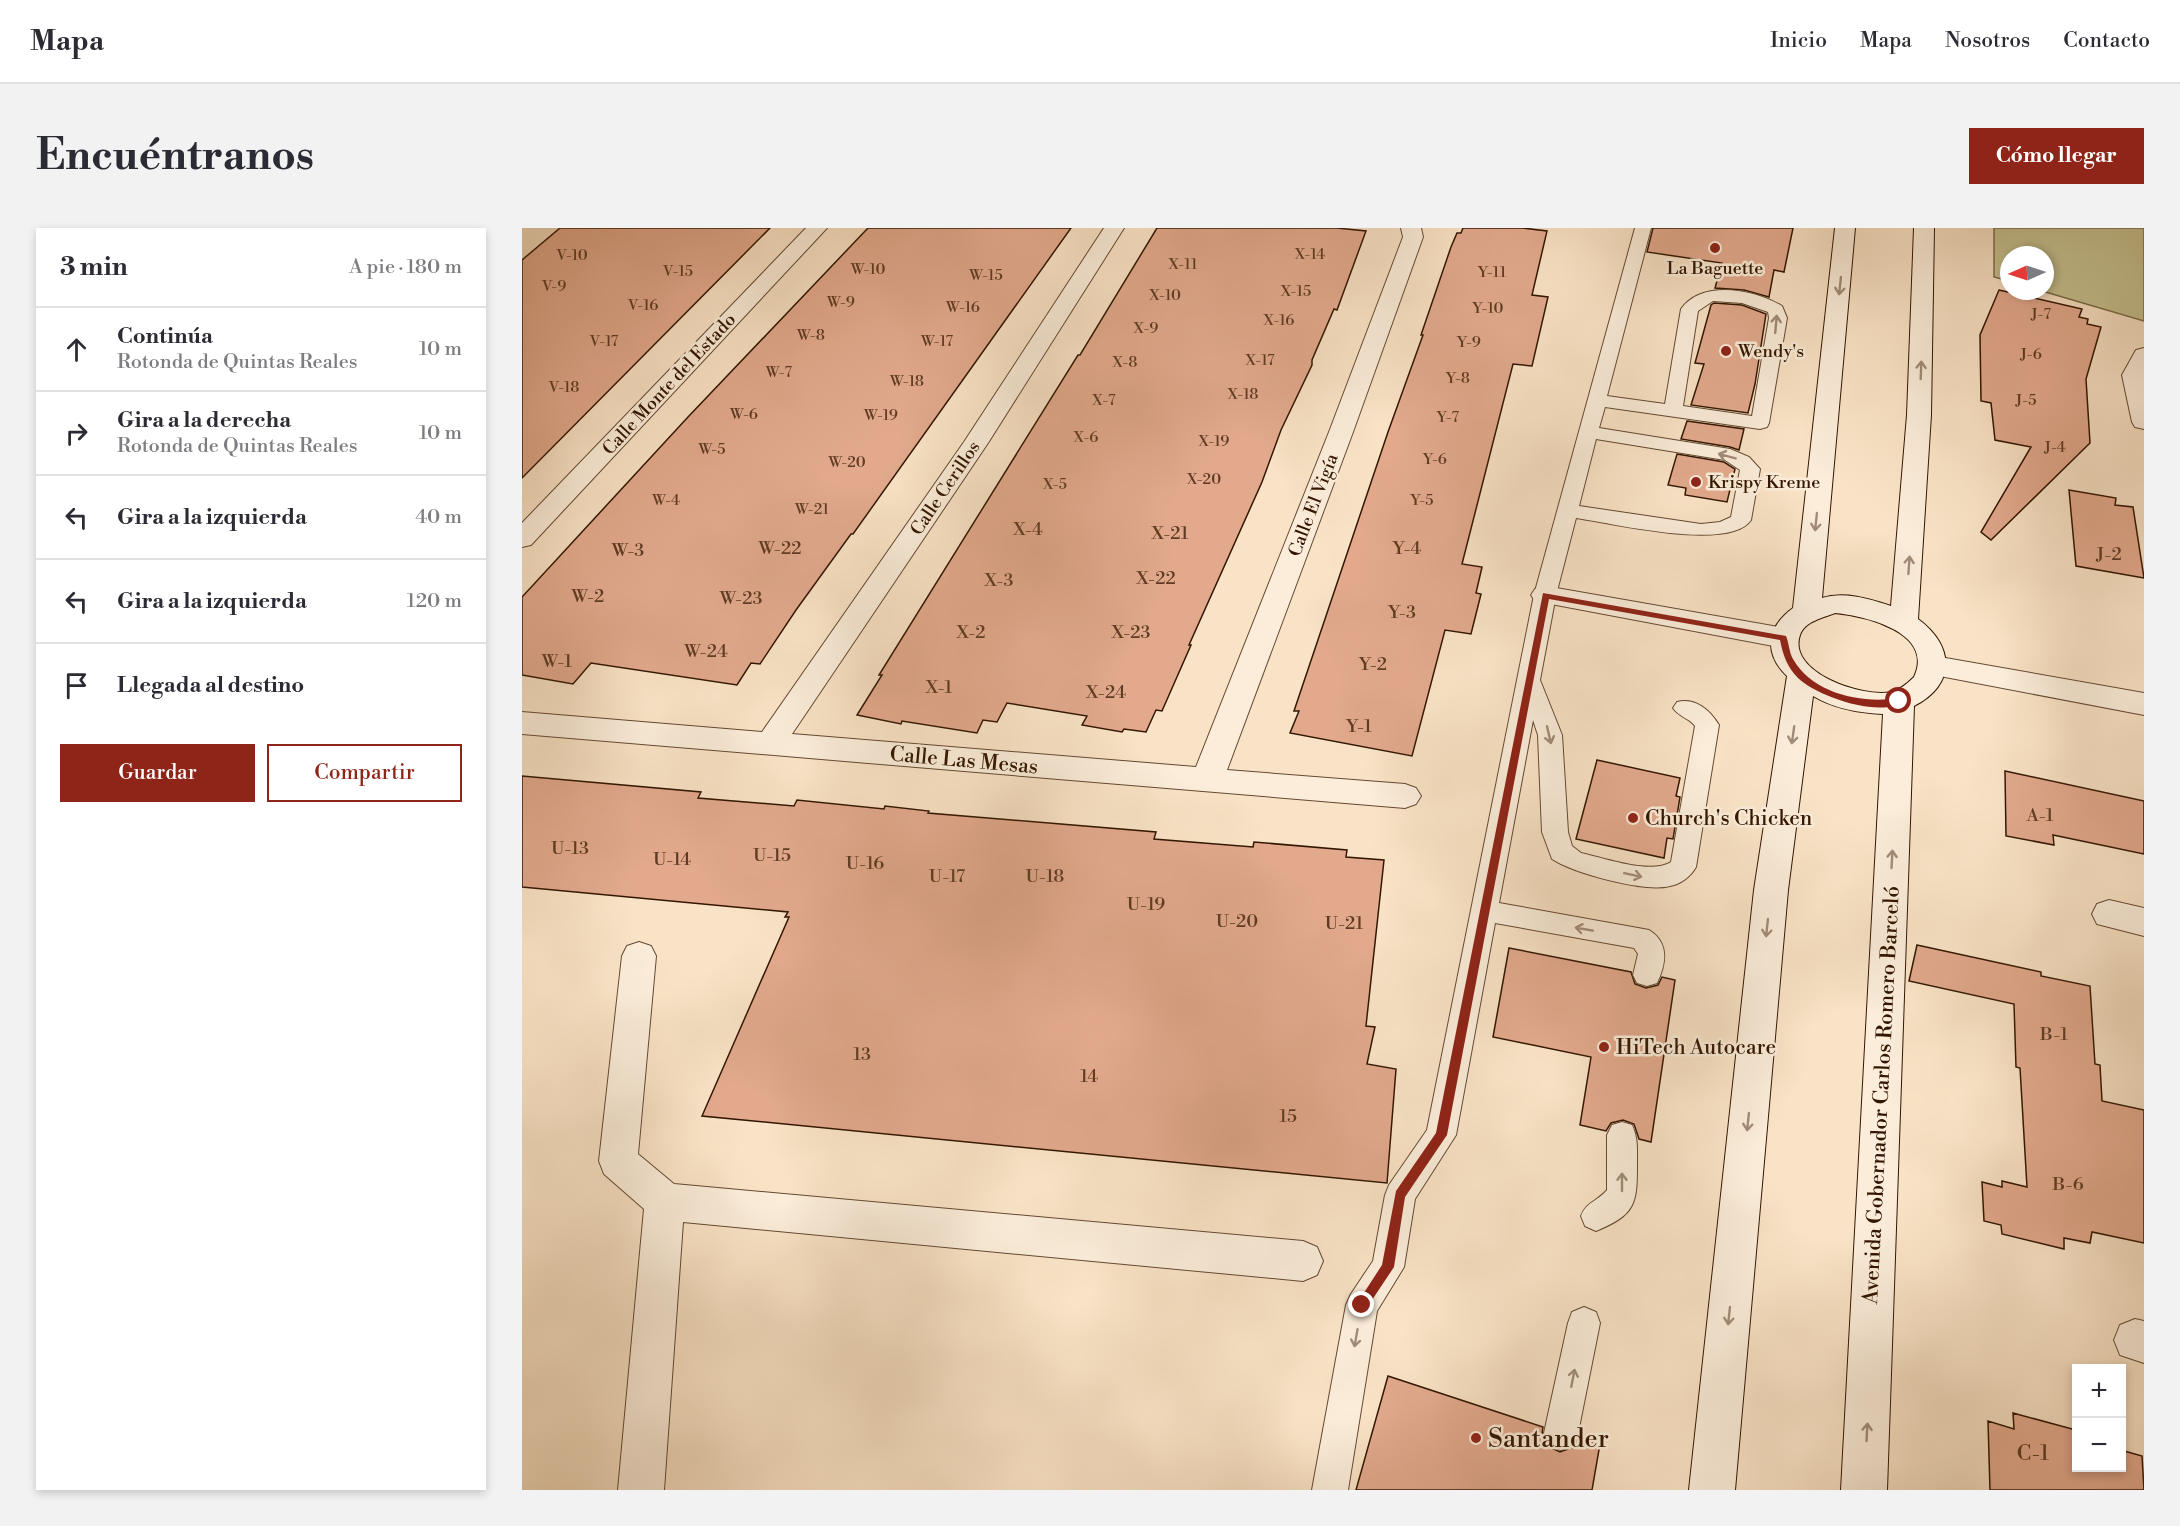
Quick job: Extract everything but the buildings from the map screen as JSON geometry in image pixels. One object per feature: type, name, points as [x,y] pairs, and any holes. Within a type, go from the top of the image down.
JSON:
[{"type":"street","name":"Calle Monte del Estado","points":[[522,539],[817,228]]},
{"type":"street","name":"Calle Cerillos","points":[[770,743],[976,444],[1114,228]]},
{"type":"street","name":"Calle El Vigía","points":[[1207,780],[1349,411],[1413,237],[1411,228]]},
{"type":"street","points":[[1807,611],[1845,228]]},
{"type":"street","points":[[1904,623],[1919,415],[1924,228]]},
{"type":"street","points":[[2144,355],[2134,375],[2144,422]]},
{"type":"street","points":[[1545,595],[1784,638]]},
{"type":"street","points":[[1833,604],[1861,606],[1889,614],[1904,623],[1913,628],[1929,647],[1934,666],[1928,684],[1911,697],[1899,701],[1855,702],[1826,692],[1802,677],[1788,658],[1784,638],[1791,622],[1807,611],[1833,604]]},
{"type":"street","points":[[1934,666],[2144,704]]},
{"type":"street","points":[[1713,1490],[1771,890],[1802,677]]},
{"type":"street","name":"Avenida Gobernador Carlos Romero Barceló","points":[[1864,1490],[1899,701]]},
{"type":"street","name":"Calle Las Mesas","points":[[522,723],[1406,796]]},
{"type":"street","points":[[2109,914],[2144,922]]},
{"type":"street","points":[[639,956],[618,1161],[665,1202],[1303,1261]]},
{"type":"street","points":[[641,1490],[665,1202]]},
{"type":"lane","points":[[1330,1490],[1362,1305],[1388,1267],[1400,1195],[1442,1135],[1545,595],[1643,228]]},
{"type":"lane","points":[[1598,400],[1673,411],[1760,423],[1778,318],[1776,310],[1767,303],[1714,296],[1698,302],[1690,309],[1673,411]]},
{"type":"lane","points":[[1568,511],[1701,530],[1731,527],[1741,520],[1750,469],[1742,460],[1730,455],[1589,432]]},
{"type":"lane","points":[[1529,680],[1550,735],[1556,832],[1561,852],[1574,861],[1649,878],[1668,877],[1683,867],[1707,725],[1699,715],[1684,708]]},
{"type":"lane","points":[[1485,911],[1640,939],[1649,943],[1653,951],[1647,975]]},
{"type":"lane","points":[[1596,1216],[1612,1207],[1622,1195],[1622,1135]]},
{"type":"lane","points":[[1562,1433],[1584,1323]]},
{"type":"shaded area","points":[[1994,228],[2144,228],[2144,321],[2054,295],[2054,246],[2000,246],[2000,279],[1994,277]]},
{"type":"place","name":"La Baguette","points":[[1715,248]]},
{"type":"place","name":"Wendy's","points":[[1726,351]]},
{"type":"place","name":"Krispy Kreme","points":[[1696,482]]},
{"type":"place","name":"Church's Chicken","points":[[1633,818]]},
{"type":"place","name":"HiTech Autocare","points":[[1604,1047]]},
{"type":"place","name":"Santander","points":[[1476,1438]]},
{"type":"route","points":[[1362,1305],[1388,1267],[1400,1195],[1442,1135],[1545,595],[1784,638],[1788,658],[1802,677],[1826,692],[1855,702],[1899,701]]}]
